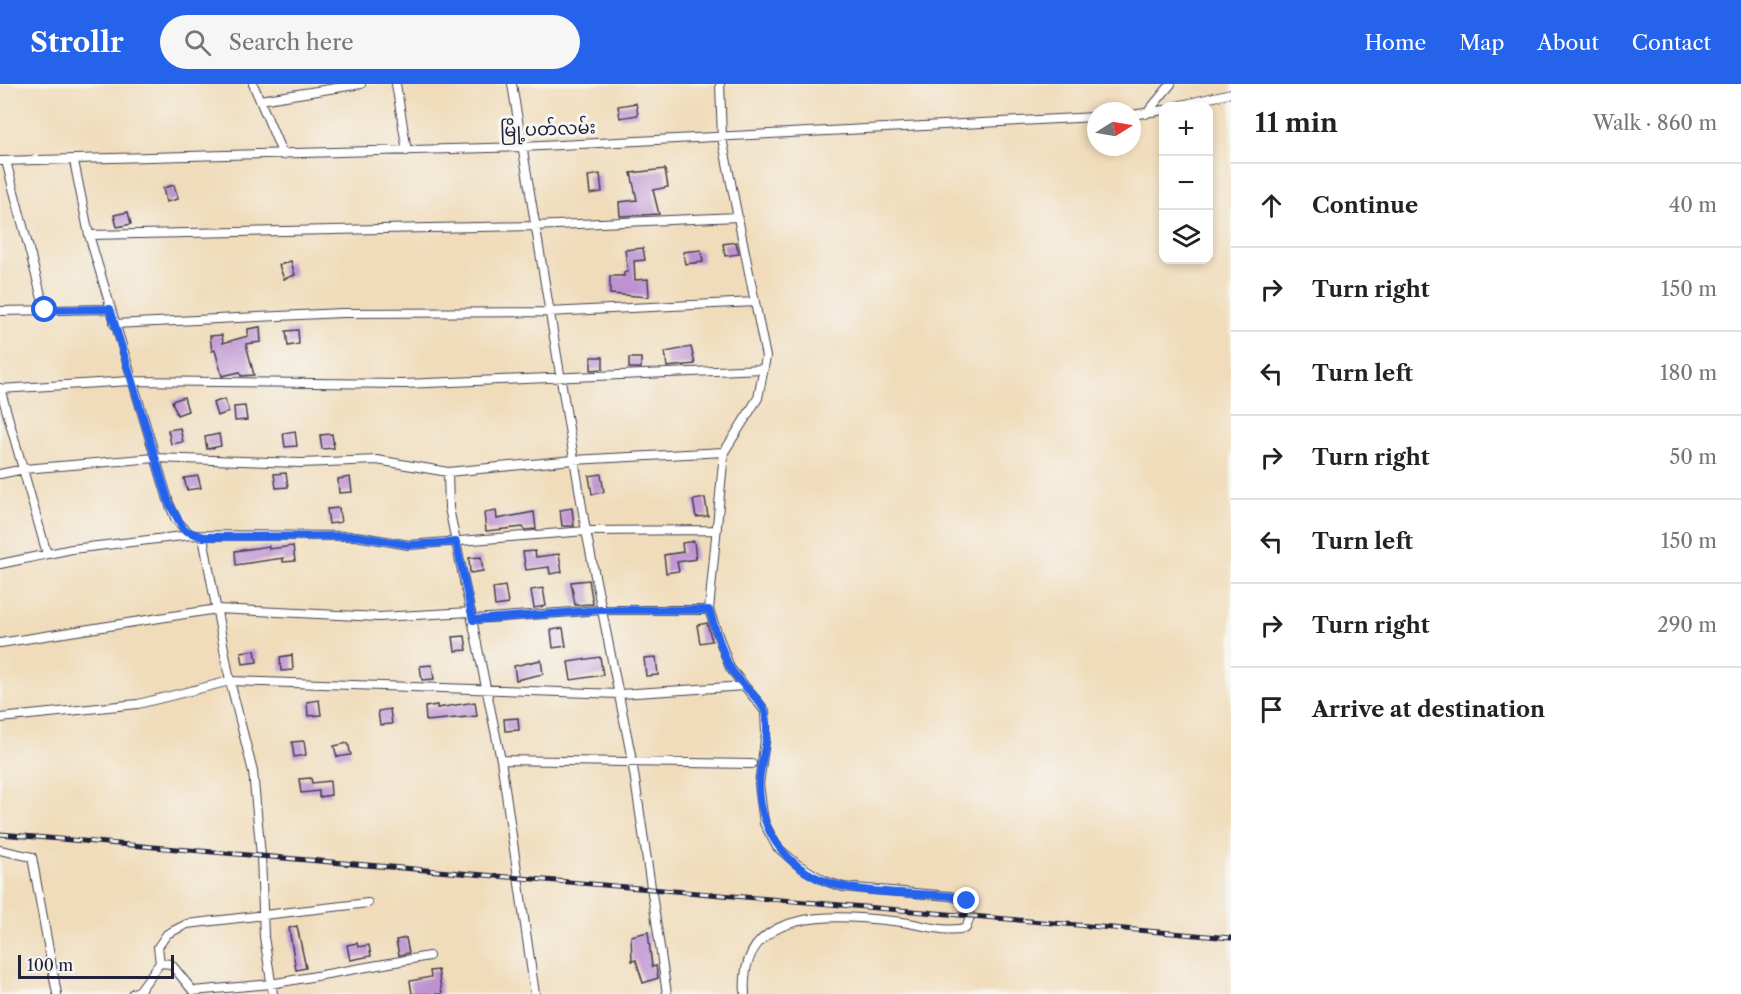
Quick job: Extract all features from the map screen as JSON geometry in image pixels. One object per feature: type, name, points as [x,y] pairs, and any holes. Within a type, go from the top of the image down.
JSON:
[{"type":"street","points":[[253,84],[283,155]]},
{"type":"street","points":[[260,100],[361,84]]},
{"type":"street","points":[[396,84],[407,151]]},
{"type":"street","points":[[512,84],[533,226],[573,460],[632,760],[667,994]]},
{"type":"street","points":[[720,84],[722,138],[766,357],[758,398],[724,452],[709,610],[730,668],[765,711],[766,733],[759,784],[764,824],[777,847],[797,864],[825,881],[843,887],[950,896],[967,901],[970,917],[966,928],[952,931],[903,922],[846,918],[823,917],[791,921],[761,939],[747,958],[745,994]]},
{"type":"street","points":[[1146,114],[1171,84]]},
{"type":"street","points":[[1194,102],[1231,93]]},
{"type":"street","points":[[1141,114],[1159,111]]},
{"type":"street","name":"မြို့ပတ်လမ်း","points":[[3,161],[74,161],[522,147],[1087,118]]},
{"type":"street","points":[[3,161],[45,310]]},
{"type":"street","points":[[74,161],[88,235],[154,458],[176,520],[191,535]]},
{"type":"street","points":[[88,235],[533,226],[738,217]]},
{"type":"street","points":[[114,324],[342,313],[548,312],[755,302]]},
{"type":"street","points":[[0,311],[110,309]]},
{"type":"street","points":[[47,554],[0,388],[130,381],[404,384],[763,369]]},
{"type":"street","points":[[0,474],[24,469],[154,458],[301,463],[377,460],[448,472],[573,460],[724,452]]},
{"type":"street","points":[[448,472],[449,508],[501,760],[535,994]]},
{"type":"street","points":[[0,564],[47,554],[191,535],[203,537],[357,536],[409,545],[586,531],[717,530]]},
{"type":"street","points":[[203,537],[230,681],[253,772],[263,915],[273,994]]},
{"type":"street","points":[[0,643],[217,609],[379,617],[472,616],[601,610],[709,610]]},
{"type":"street","points":[[0,718],[138,704],[230,681],[488,692],[620,694],[745,686]]},
{"type":"street","points":[[501,760],[632,760],[752,764]]},
{"type":"street","points":[[0,850],[32,858],[57,994]]},
{"type":"street","points":[[132,994],[140,990],[160,963],[158,947],[168,934],[187,924],[263,915],[294,914],[368,903]]},
{"type":"street","points":[[160,963],[171,964],[193,991],[271,984],[429,956]]},
{"type":"building","points":[[636,103],[638,115],[620,118],[618,106]]},
{"type":"building","points":[[665,169],[668,187],[653,190],[659,214],[620,216],[619,202],[637,200],[631,173]]},
{"type":"building","points":[[600,174],[602,192],[590,194],[588,176]]},
{"type":"building","points":[[174,185],[178,199],[166,202],[163,188]]},
{"type":"building","points":[[128,212],[131,224],[117,227],[114,215]]},
{"type":"building","points":[[736,242],[739,254],[725,256],[723,244]]},
{"type":"building","points":[[643,248],[645,260],[634,261],[635,280],[648,279],[649,297],[610,294],[610,276],[624,276],[624,272],[628,272],[625,250]]},
{"type":"building","points":[[701,250],[703,262],[685,264],[683,252]]},
{"type":"building","points":[[291,261],[295,275],[284,279],[279,265]]},
{"type":"building","points":[[260,327],[261,342],[246,344],[254,375],[241,376],[240,372],[222,376],[215,350],[212,351],[210,336],[222,335],[223,343],[248,336],[248,329]]},
{"type":"building","points":[[298,330],[299,344],[288,346],[286,331]]},
{"type":"building","points":[[691,347],[695,364],[667,367],[665,352]]},
{"type":"building","points":[[591,357],[603,357],[603,369],[591,370]]},
{"type":"building","points":[[629,358],[641,358],[641,368],[629,368]]},
{"type":"building","points":[[184,397],[188,411],[177,415],[172,401]]},
{"type":"building","points":[[224,399],[229,412],[217,416],[213,403]]},
{"type":"building","points":[[245,406],[247,420],[235,421],[234,407]]},
{"type":"building","points":[[180,428],[183,442],[171,444],[168,430]]},
{"type":"building","points":[[295,431],[297,446],[285,447],[283,433]]},
{"type":"building","points":[[219,434],[221,446],[207,449],[205,437]]},
{"type":"building","points":[[332,434],[334,448],[322,449],[320,435]]},
{"type":"building","points":[[286,473],[288,487],[276,488],[274,474]]},
{"type":"building","points":[[601,474],[604,492],[592,494],[589,476]]},
{"type":"building","points":[[198,476],[201,488],[187,490],[184,478]]},
{"type":"building","points":[[350,477],[352,492],[339,493],[338,479]]},
{"type":"building","points":[[705,498],[708,516],[696,517],[693,500]]},
{"type":"building","points":[[339,508],[341,522],[329,524],[327,509]]},
{"type":"building","points":[[572,508],[574,526],[562,526],[560,510]]},
{"type":"building","points":[[496,511],[497,519],[534,512],[536,529],[524,530],[523,527],[486,531],[484,513]]},
{"type":"building","points":[[694,541],[696,559],[677,562],[679,571],[666,573],[664,555],[683,552],[682,543]]},
{"type":"building","points":[[269,546],[269,549],[293,546],[295,561],[283,562],[283,558],[236,565],[235,551]]},
{"type":"building","points":[[535,551],[536,557],[559,554],[562,572],[550,574],[549,567],[526,570],[523,552]]},
{"type":"building","points":[[481,557],[483,571],[470,573],[469,558]]},
{"type":"building","points":[[589,580],[593,604],[575,605],[571,582]]},
{"type":"building","points":[[505,586],[508,604],[495,606],[493,588]]},
{"type":"building","points":[[543,588],[546,606],[534,608],[531,590]]},
{"type":"building","points":[[707,623],[712,641],[700,643],[697,625]]},
{"type":"building","points":[[563,628],[566,646],[553,648],[551,630]]},
{"type":"building","points":[[465,636],[467,650],[455,651],[453,637]]},
{"type":"building","points":[[255,650],[257,662],[243,664],[241,652]]},
{"type":"building","points":[[292,655],[293,670],[281,671],[280,657]]},
{"type":"building","points":[[600,657],[603,675],[571,680],[568,662]]},
{"type":"building","points":[[656,657],[658,675],[646,676],[644,658]]},
{"type":"building","points":[[541,660],[543,674],[516,680],[514,666]]},
{"type":"building","points":[[432,665],[434,679],[422,680],[420,666]]},
{"type":"building","points":[[319,700],[321,715],[308,716],[307,702]]},
{"type":"building","points":[[475,702],[477,716],[426,721],[425,707],[437,705],[437,708]]},
{"type":"building","points":[[390,709],[392,724],[380,725],[378,711]]},
{"type":"building","points":[[518,718],[519,730],[505,731],[504,719]]},
{"type":"building","points":[[304,741],[306,755],[294,757],[292,742]]},
{"type":"building","points":[[348,743],[351,755],[337,757],[334,746]]},
{"type":"building","points":[[311,778],[312,783],[330,781],[331,795],[319,797],[319,791],[301,793],[299,779]]},
{"type":"building","points":[[297,926],[306,968],[296,970],[289,928]]},
{"type":"building","points":[[648,932],[652,967],[656,966],[658,978],[643,983],[636,960],[632,961],[631,936]]},
{"type":"building","points":[[406,938],[409,953],[399,955],[396,940]]},
{"type":"building","points":[[357,943],[358,947],[369,945],[371,956],[350,960],[347,945]]},
{"type":"building","points":[[438,970],[442,994],[412,994],[410,981],[431,977],[430,971]]},
{"type":"railway","points":[[0,834],[1231,938]]},
{"type":"route","points":[[45,310],[110,309],[130,381],[169,503],[176,520],[191,535],[203,537],[357,536],[409,545],[456,542],[473,620],[601,610],[709,610],[730,668],[765,711],[766,733],[759,784],[764,824],[777,847],[797,864],[825,881],[843,887],[950,896],[967,901]]}]
